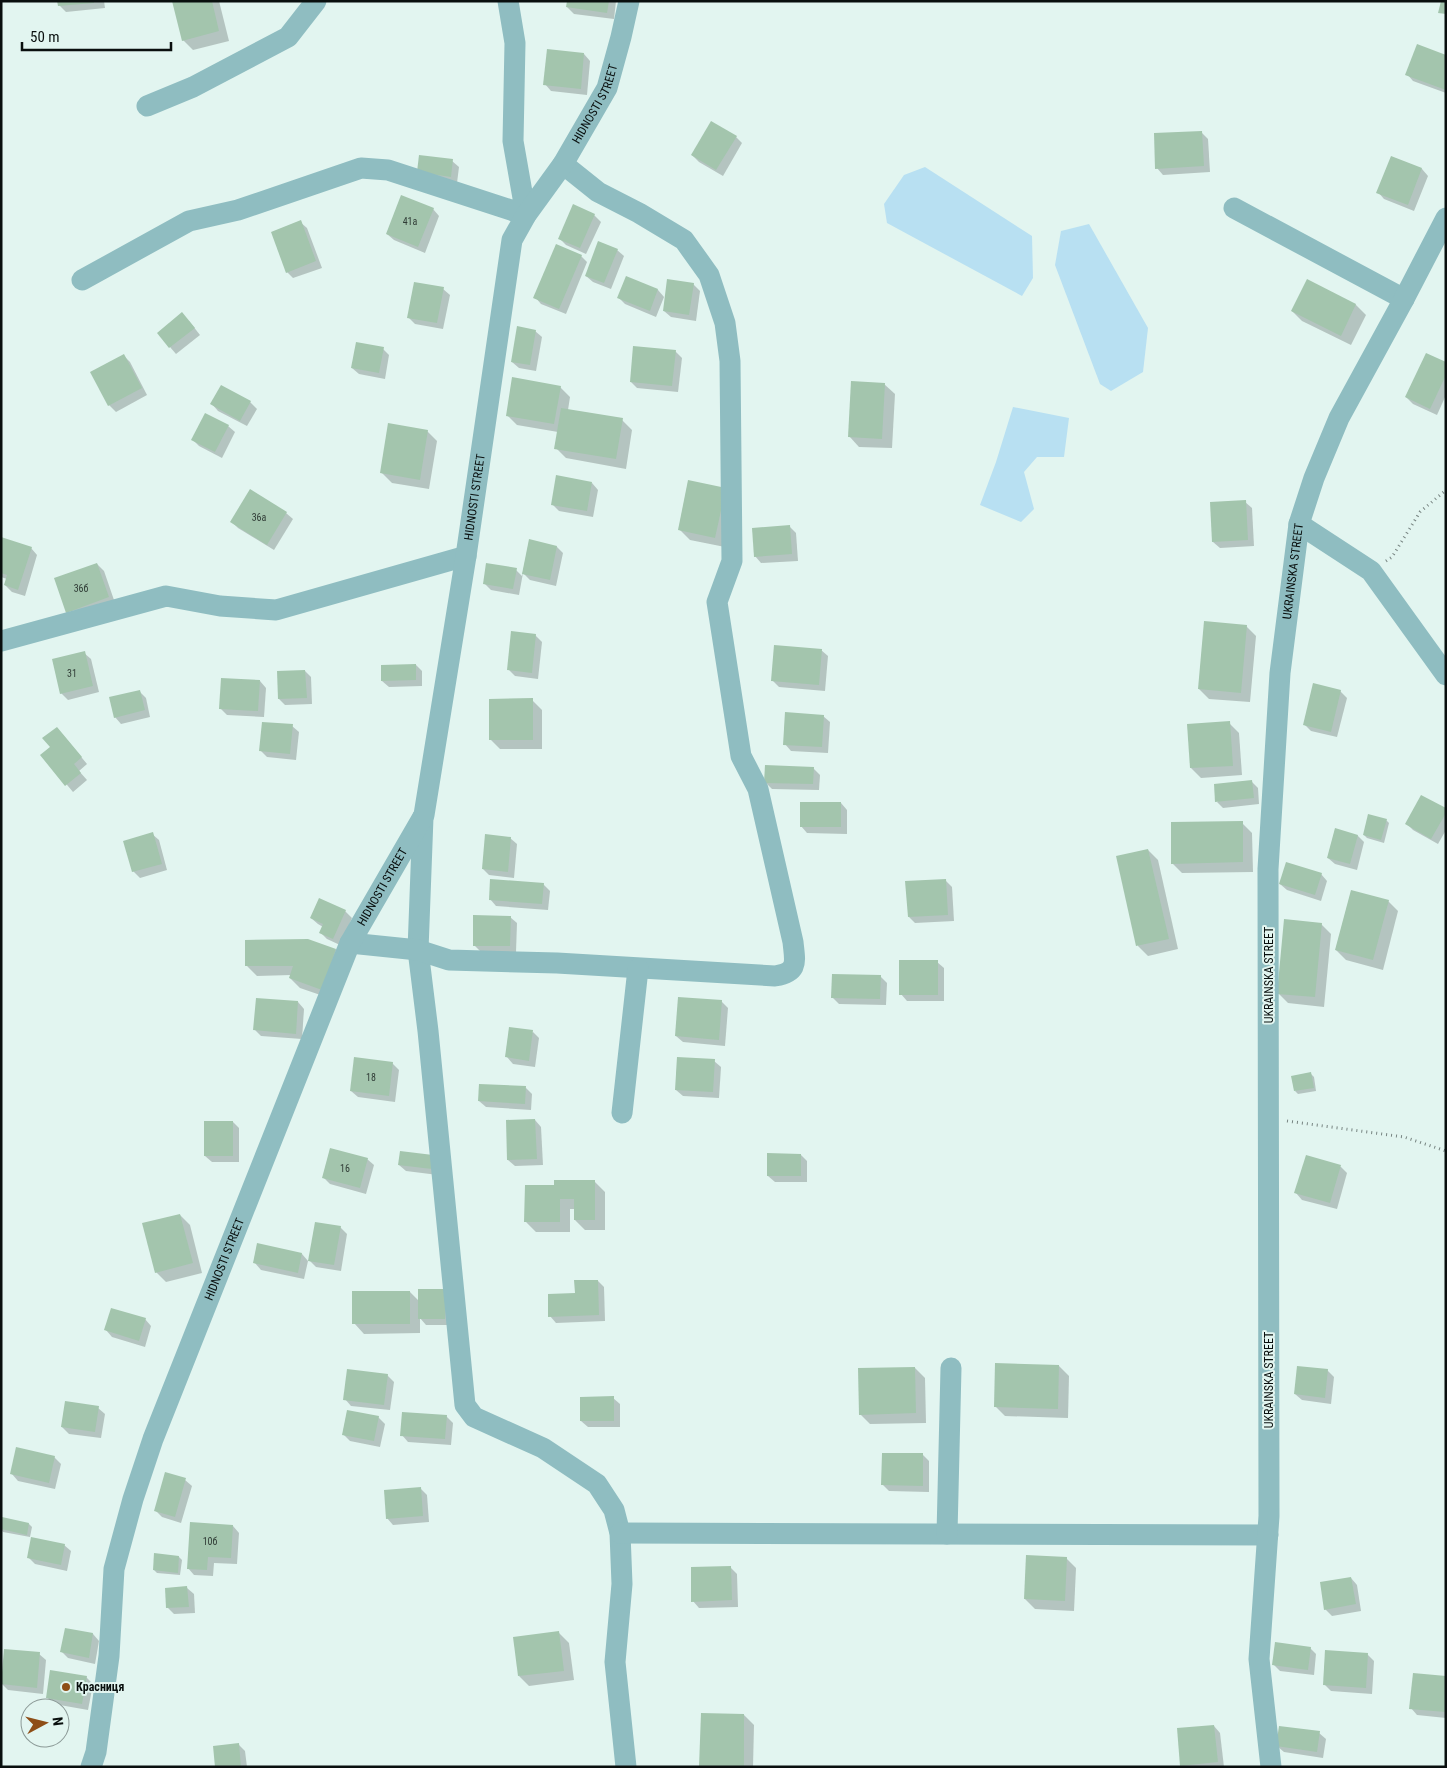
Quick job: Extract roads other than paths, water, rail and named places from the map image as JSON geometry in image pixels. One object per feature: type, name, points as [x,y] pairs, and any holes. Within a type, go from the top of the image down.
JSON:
[{"type":"street","points":[[147,106],[193,87],[288,37],[316,1]]},
{"type":"street","points":[[82,280],[189,221],[238,210],[361,168],[388,170],[526,215],[513,141],[515,43],[508,1]]},
{"type":"street","name":"HIDNOSTI STREET","points":[[91,1767],[96,1752],[109,1656],[114,1569],[132,1499],[153,1439],[350,943],[424,815],[466,556],[512,240],[526,215],[562,164],[607,88],[629,1]]},
{"type":"street","points":[[350,943],[418,950],[449,960],[557,963],[775,976],[786,974],[792,970],[795,964],[793,942],[758,789],[741,756],[717,602],[732,561],[730,499],[732,427],[730,361],[725,323],[710,275],[684,240],[639,213],[598,192],[562,164]]},
{"type":"street","points":[[1234,208],[1404,299]]},
{"type":"street","name":"UKRAINSKA STREET","points":[[1271,1767],[1258,1659],[1269,1516],[1268,869],[1280,673],[1299,524],[1314,478],[1338,418],[1404,299],[1446,218]]},
{"type":"street","points":[[1299,524],[1371,572],[1446,675]]},
{"type":"street","points":[[1,640],[166,596],[220,606],[276,610],[466,556]]},
{"type":"street","points":[[424,815],[418,950],[428,1031],[465,1404],[474,1417],[542,1448],[596,1484],[614,1510],[620,1533],[622,1584],[615,1662],[626,1767]]},
{"type":"street","points":[[622,1113],[638,969]]},
{"type":"street","points":[[947,1534],[951,1368]]},
{"type":"street","points":[[620,1533],[1268,1535]]},
{"type":"water","points":[[925,167],[1032,236],[1033,278],[1022,296],[887,223],[884,204],[904,175]]},
{"type":"water","points":[[1089,224],[1148,328],[1143,372],[1111,391],[1100,384],[1055,265],[1061,231]]},
{"type":"water","points":[[1013,407],[1069,418],[1064,457],[1037,457],[1024,472],[1034,509],[1021,522],[980,505]]},
{"type":"place","name":"Красниця","points":[[66,1687]]}]
